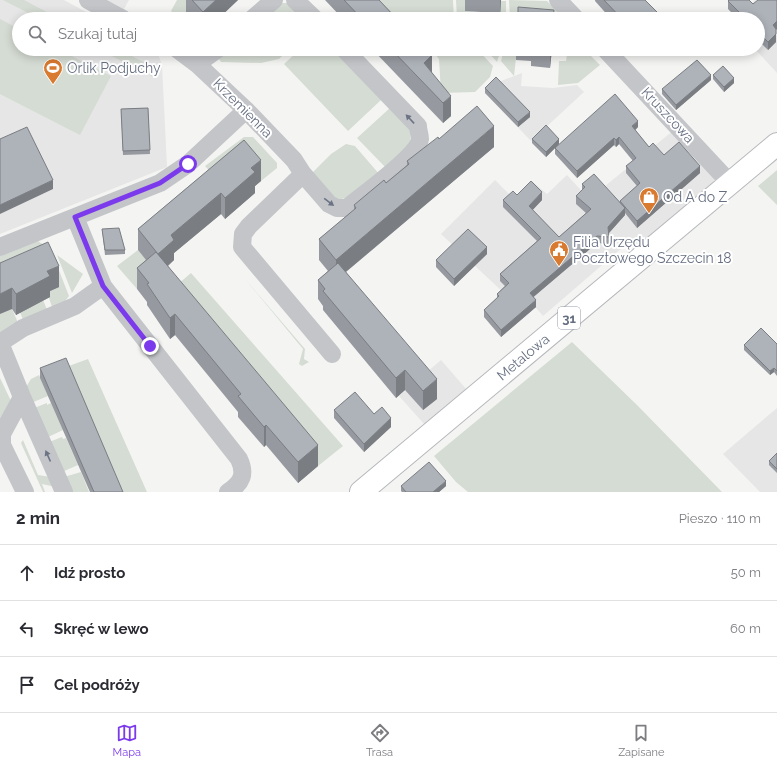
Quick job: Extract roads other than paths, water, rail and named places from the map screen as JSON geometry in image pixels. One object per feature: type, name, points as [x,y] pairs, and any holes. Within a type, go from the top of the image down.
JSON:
[{"type":"main road","name":"Metalowa","points":[[361,492],[777,144]]},
{"type":"street","points":[[88,0],[110,12]]},
{"type":"street","points":[[260,12],[274,0]]},
{"type":"street","points":[[295,0],[308,12]]},
{"type":"street","points":[[558,0],[569,12]]},
{"type":"street","name":"Krzemienna","points":[[186,56],[197,64],[246,110],[294,160],[302,174],[329,204],[337,208],[347,208],[400,165],[417,147],[420,138],[418,126],[351,56]]},
{"type":"street","points":[[197,64],[208,56]]},
{"type":"street","name":"Kruszcowa","points":[[612,56],[730,183]]},
{"type":"street","points":[[0,246],[160,183],[188,164],[246,110]]},
{"type":"street","points":[[302,174],[249,226],[243,234],[242,247],[332,354]]},
{"type":"street","points":[[75,217],[103,286],[240,459],[243,467],[242,479],[228,492]]},
{"type":"street","points":[[64,492],[0,343],[23,328],[75,306],[103,286]]},
{"type":"street","points":[[22,397],[2,434],[2,445],[25,492]]},
{"type":"place","name":"Orlik Podjuchy","points":[[53,85]]},
{"type":"place","name":"Od A do Z","points":[[649,214]]},
{"type":"place","name":"Filia Urzędu Pocztowego Szczecin 18","points":[[559,267]]}]
